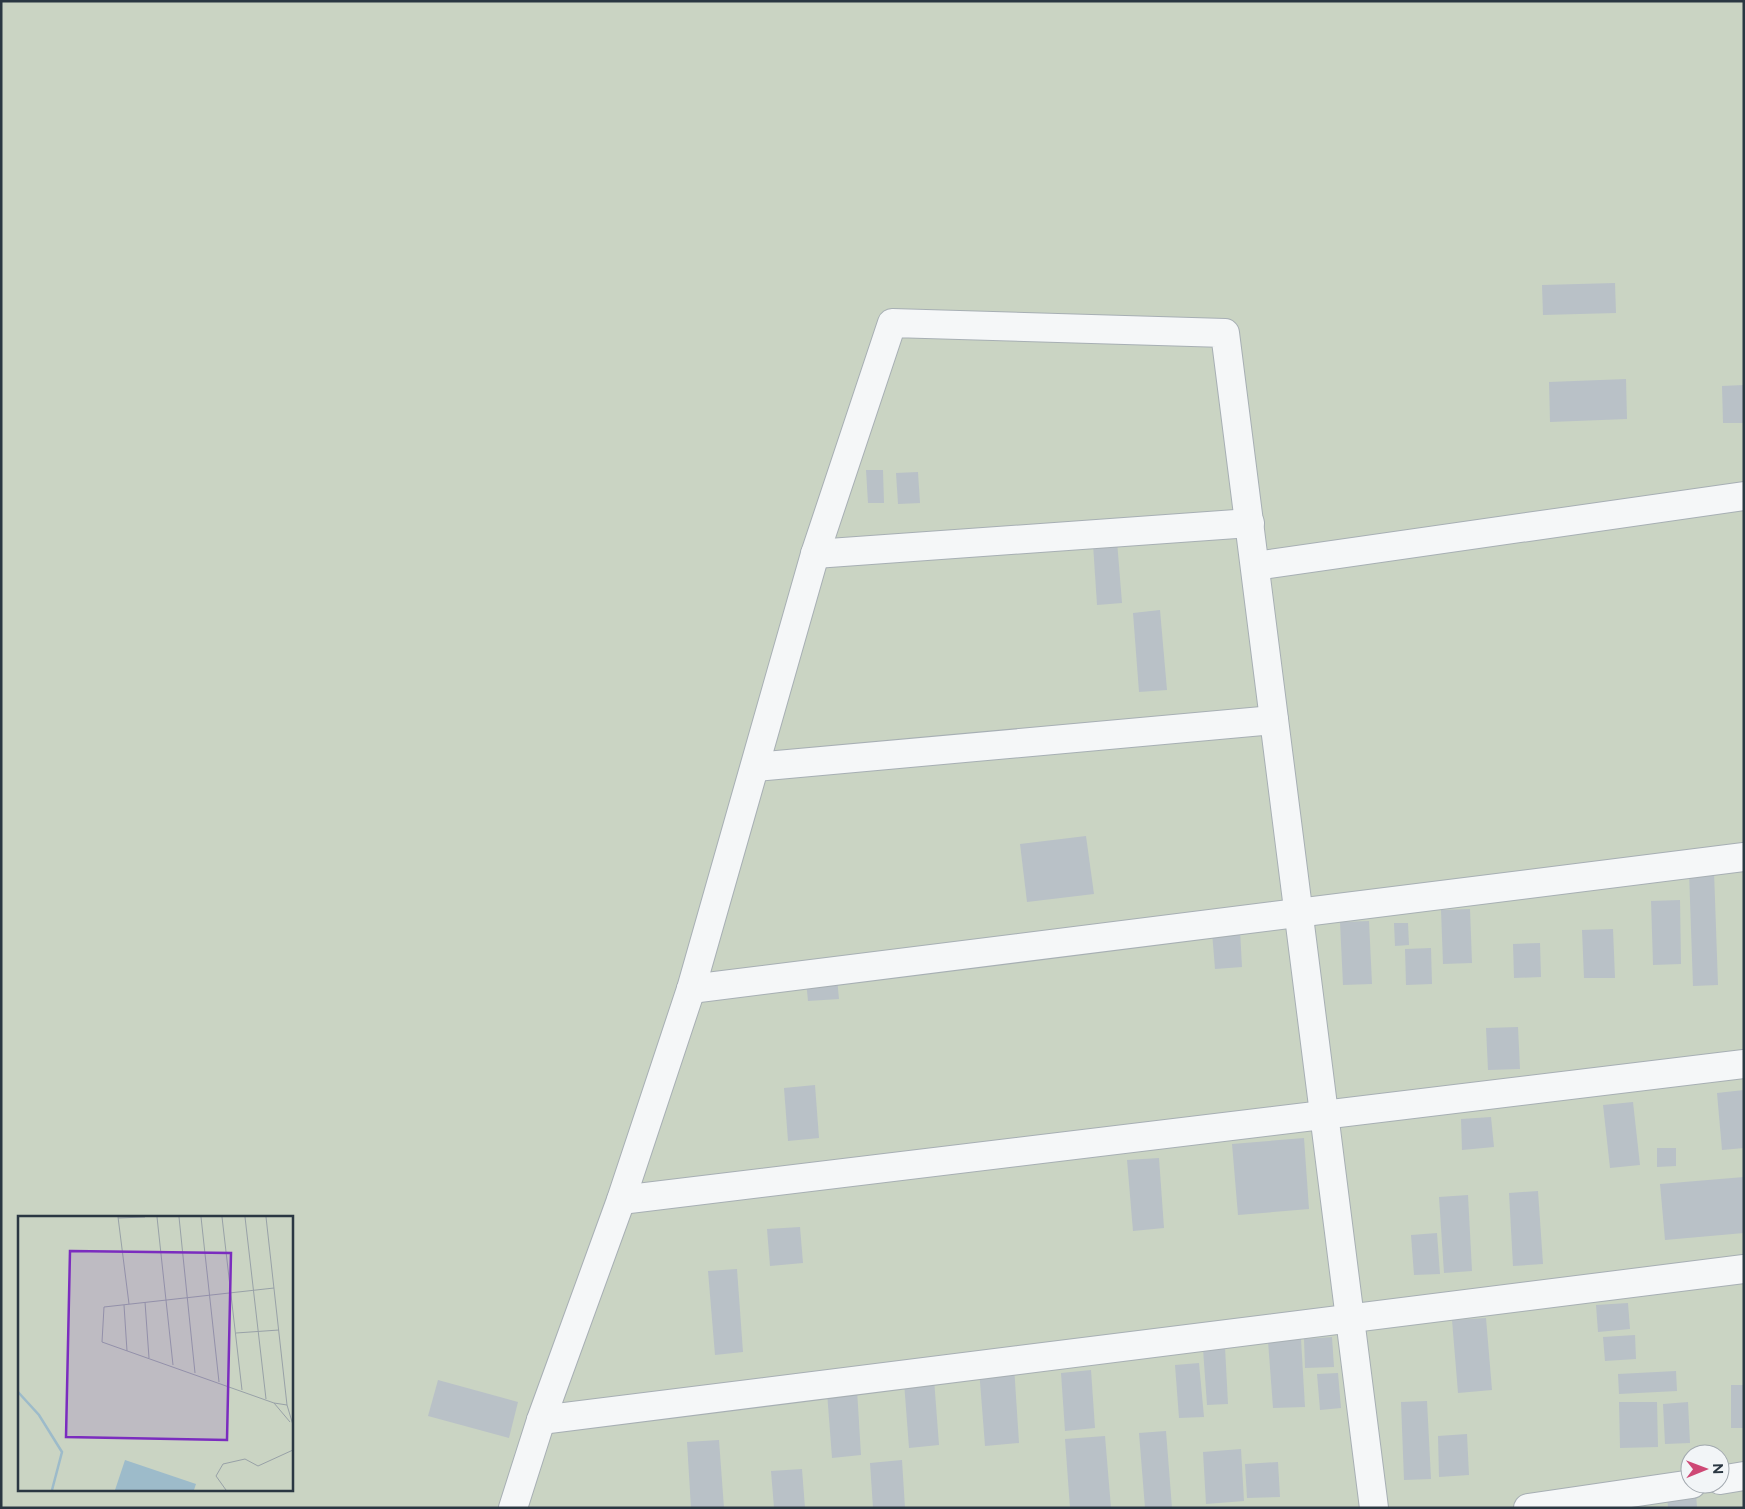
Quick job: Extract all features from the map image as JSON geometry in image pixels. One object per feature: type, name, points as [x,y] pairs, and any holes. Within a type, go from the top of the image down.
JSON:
[{"type":"street","points":[[513,1508],[541,1420],[621,1200],[691,989],[815,554],[892,322],[1225,333],[1374,1508]]},
{"type":"street","points":[[1255,566],[1744,496]]},
{"type":"street","points":[[815,554],[1250,523]]},
{"type":"street","points":[[754,766],[1274,720]]},
{"type":"street","points":[[691,989],[1744,857]]},
{"type":"street","points":[[621,1200],[1744,1064]]},
{"type":"street","points":[[541,1420],[1744,1269]]},
{"type":"street","points":[[1730,1478],[1744,1476]]},
{"type":"street","points":[[1528,1508],[1680,1486]]},
{"type":"green space","points":[[1,1],[1744,1],[1744,1508],[1,1508]]},
{"type":"building","points":[[1615,283],[1616,313],[1543,315],[1542,285]]},
{"type":"building","points":[[1626,379],[1627,419],[1550,422],[1549,382]]},
{"type":"building","points":[[1744,385],[1744,423],[1723,423],[1722,386]]},
{"type":"building","points":[[866,470],[883,470],[884,503],[868,503]]},
{"type":"building","points":[[918,472],[920,503],[898,504],[896,473]]},
{"type":"building","points":[[1117,541],[1122,603],[1097,605],[1093,544]]},
{"type":"building","points":[[1160,610],[1167,690],[1139,692],[1133,613]]},
{"type":"building","points":[[1086,836],[1094,894],[1027,902],[1020,844]]},
{"type":"building","points":[[1714,871],[1718,985],[1693,986],[1689,872]]},
{"type":"building","points":[[1680,900],[1681,964],[1653,965],[1651,901]]},
{"type":"building","points":[[1470,909],[1472,963],[1443,964],[1441,910]]},
{"type":"building","points":[[1369,921],[1372,984],[1343,985],[1340,922]]},
{"type":"building","points":[[1394,923],[1408,923],[1409,945],[1395,946]]},
{"type":"building","points":[[1613,929],[1615,978],[1584,978],[1582,930]]},
{"type":"building","points":[[1240,930],[1242,967],[1215,969],[1212,932]]},
{"type":"building","points":[[1540,943],[1541,977],[1514,978],[1513,944]]},
{"type":"building","points":[[1431,948],[1432,984],[1406,985],[1405,949]]},
{"type":"building","points":[[837,978],[839,999],[808,1001],[806,980]]},
{"type":"building","points":[[1518,1027],[1520,1069],[1488,1070],[1486,1028]]},
{"type":"building","points":[[815,1085],[819,1138],[788,1141],[784,1088]]},
{"type":"building","points":[[1744,1090],[1744,1148],[1722,1150],[1717,1093]]},
{"type":"building","points":[[1633,1102],[1640,1165],[1610,1168],[1603,1105]]},
{"type":"building","points":[[1491,1117],[1494,1147],[1462,1150],[1461,1119]]},
{"type":"building","points":[[1304,1138],[1309,1209],[1238,1215],[1232,1144]]},
{"type":"building","points":[[1657,1148],[1676,1148],[1676,1166],[1657,1167]]},
{"type":"building","points":[[1159,1158],[1164,1228],[1133,1231],[1127,1160]]},
{"type":"building","points":[[1744,1177],[1744,1233],[1665,1240],[1660,1184]]},
{"type":"building","points":[[1538,1191],[1543,1264],[1513,1266],[1509,1193]]},
{"type":"building","points":[[1468,1195],[1472,1271],[1444,1273],[1439,1197]]},
{"type":"building","points":[[800,1227],[803,1263],[770,1266],[767,1229]]},
{"type":"building","points":[[1437,1233],[1440,1274],[1414,1275],[1411,1235]]},
{"type":"building","points":[[737,1269],[743,1352],[715,1355],[708,1271]]},
{"type":"building","points":[[1628,1303],[1630,1329],[1598,1332],[1596,1305]]},
{"type":"building","points":[[1486,1318],[1492,1390],[1458,1393],[1452,1320]]},
{"type":"building","points":[[1635,1335],[1636,1359],[1605,1361],[1603,1337]]},
{"type":"building","points":[[1332,1337],[1334,1367],[1305,1368],[1304,1339]]},
{"type":"building","points":[[1301,1339],[1305,1407],[1273,1408],[1268,1341]]},
{"type":"building","points":[[1225,1347],[1228,1404],[1207,1405],[1203,1349]]},
{"type":"building","points":[[1199,1363],[1204,1417],[1179,1418],[1175,1365]]},
{"type":"building","points":[[1014,1366],[1019,1443],[985,1446],[979,1369]]},
{"type":"building","points":[[1091,1370],[1095,1428],[1065,1431],[1061,1373]]},
{"type":"building","points":[[1676,1371],[1677,1391],[1619,1394],[1618,1374]]},
{"type":"building","points":[[1338,1373],[1341,1408],[1320,1410],[1317,1374]]},
{"type":"building","points":[[934,1379],[939,1445],[909,1448],[904,1382]]},
{"type":"building","points":[[438,1380],[518,1402],[509,1438],[428,1416]]},
{"type":"building","points":[[1731,1385],[1744,1385],[1744,1428],[1731,1428]]},
{"type":"building","points":[[857,1390],[861,1455],[832,1458],[827,1392]]},
{"type":"building","points":[[1427,1401],[1431,1479],[1404,1480],[1401,1402]]},
{"type":"building","points":[[1619,1402],[1657,1402],[1658,1447],[1620,1448]]},
{"type":"building","points":[[1688,1402],[1690,1443],[1665,1444],[1663,1404]]},
{"type":"building","points":[[1166,1431],[1172,1508],[1145,1508],[1139,1433]]},
{"type":"building","points":[[1467,1434],[1469,1475],[1439,1477],[1438,1436]]},
{"type":"building","points":[[1105,1436],[1111,1508],[1070,1508],[1065,1439]]},
{"type":"building","points":[[719,1440],[724,1508],[691,1508],[687,1442]]},
{"type":"building","points":[[1241,1449],[1244,1501],[1206,1504],[1203,1452]]},
{"type":"building","points":[[902,1460],[905,1508],[873,1508],[870,1463]]},
{"type":"building","points":[[1278,1462],[1280,1497],[1247,1498],[1245,1464]]},
{"type":"building","points":[[802,1469],[805,1508],[774,1508],[771,1471]]},
{"type":"building","points":[[1667,1494],[1696,1494],[1697,1508],[1668,1508]]}]
